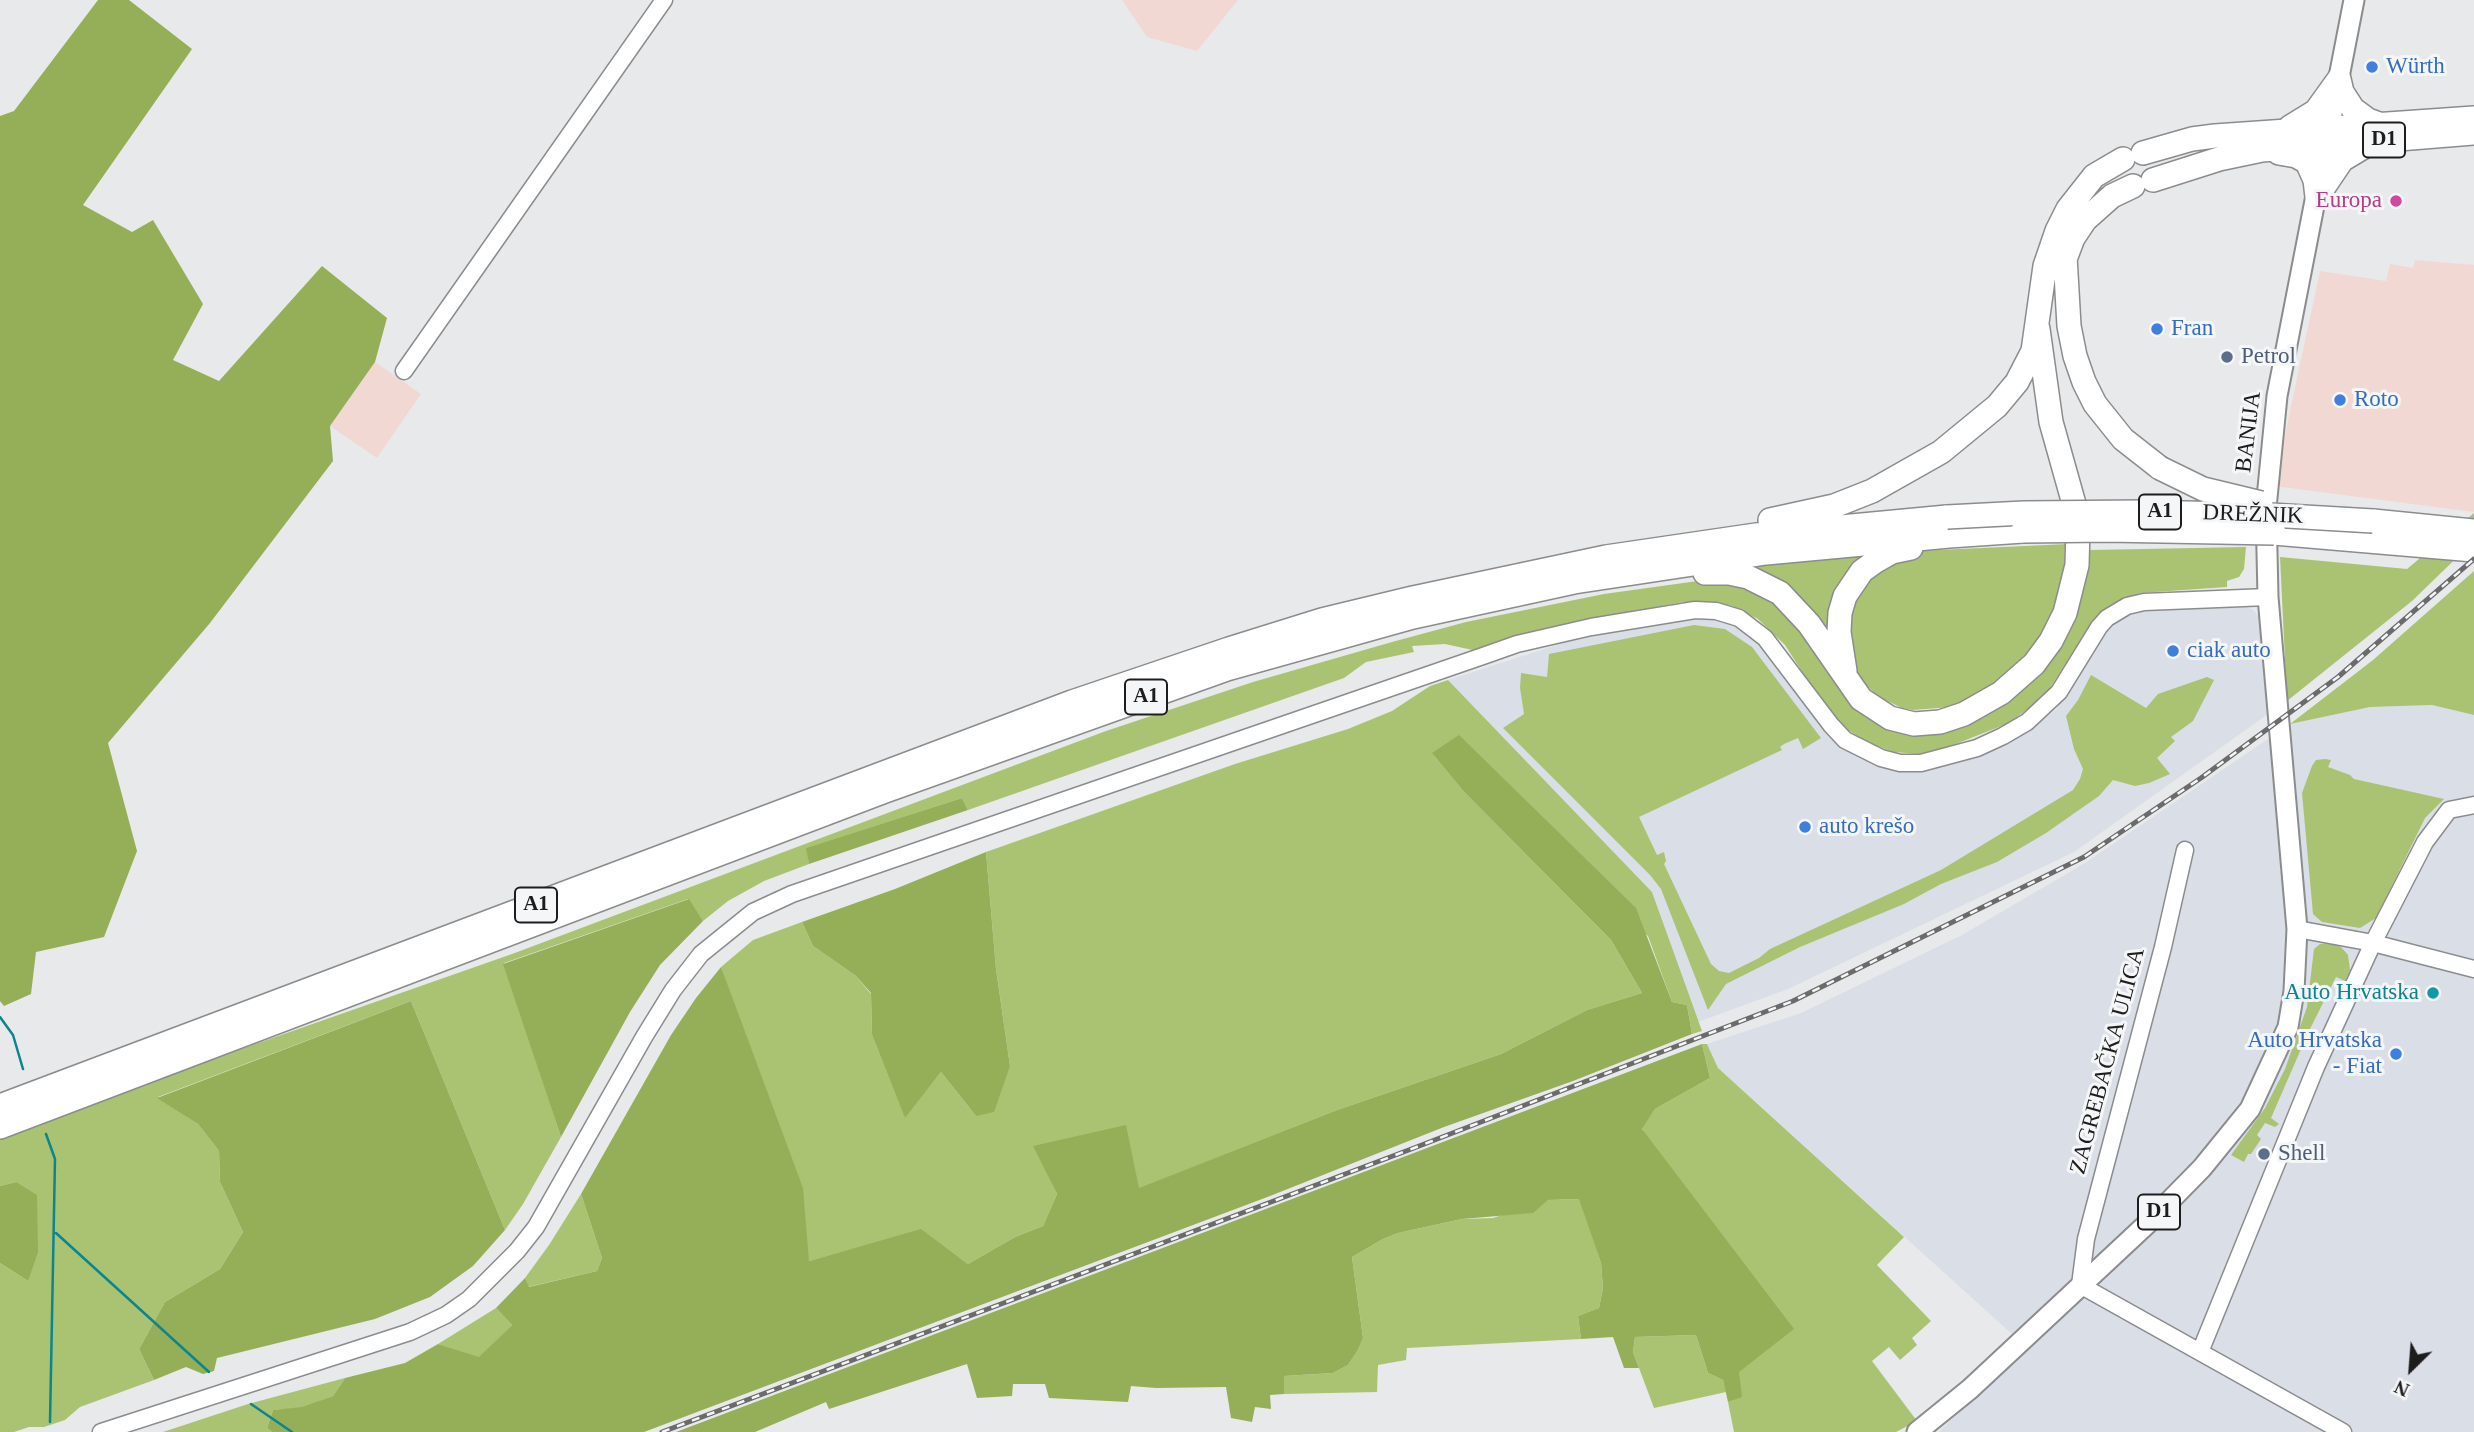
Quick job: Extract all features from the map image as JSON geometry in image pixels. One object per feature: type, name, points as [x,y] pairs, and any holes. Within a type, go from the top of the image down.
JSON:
[{"type":"highway","points":[[2283,131],[2302,122],[2316,111],[2339,79]]},
{"type":"highway","points":[[2317,197],[2346,156],[2379,132],[2353,109],[2342,92],[2339,79]]},
{"type":"highway","name":"D1","points":[[2329,136],[2379,132],[2474,118]]},
{"type":"highway","points":[[1606,557],[1631,540],[1773,520],[1834,506],[1872,491],[1941,452],[1997,406],[2027,366],[2038,329],[2045,266],[2057,230],[2068,209],[2094,176],[2133,156],[2203,138],[2283,131],[2329,136]]},
{"type":"highway","name":"D1","points":[[2379,132],[2474,133]]},
{"type":"highway","points":[[2044,373],[2052,307],[2065,256],[2073,237],[2099,206],[2112,196],[2143,183],[2219,159],[2329,136]]},
{"type":"highway","points":[[2262,150],[2289,154],[2308,162],[2315,180],[2317,197]]},
{"type":"highway","points":[[2065,256],[2069,326],[2075,356],[2095,404],[2123,439],[2160,468],[2203,489],[2275,505],[2351,512],[2373,521]]},
{"type":"highway","points":[[1574,582],[1604,588],[1710,572],[1748,577],[1780,593],[1794,607],[1809,624],[1849,684],[1869,706],[1890,718],[1914,723],[1940,722],[1964,714],[2001,693],[2034,664],[2051,640],[2071,597],[2079,549],[2076,511],[2051,422],[2038,329]]},
{"type":"highway","name":"DREŽNIK","points":[[1948,527],[2025,513],[2144,512],[2270,515],[2474,531]]},
{"type":"highway","points":[[1849,684],[1840,650],[1839,632],[1840,613],[1853,582],[1862,571],[1892,552],[1936,545],[1948,527]]},
{"type":"highway","name":"A1","points":[[0,1106],[1085,697],[1322,620],[1606,557],[1769,533],[1948,527]]},
{"type":"highway","name":"A1","points":[[0,1127],[513,931],[1070,723],[1227,669],[1413,617],[1574,582],[1948,527]]},
{"type":"highway","name":"DREŽNIK","points":[[1948,527],[2023,531],[2191,531],[2333,537],[2474,550]]},
{"type":"main road","name":"BANIJA","points":[[2297,929],[2268,597],[2266,508],[2275,408],[2354,0]]},
{"type":"main road","name":"D1","points":[[1917,1432],[1970,1389],[2148,1223],[2202,1168],[2250,1109],[2288,1027],[2294,990],[2297,929]]},
{"type":"street","points":[[404,371],[664,0]]},
{"type":"street","points":[[101,1432],[410,1332],[446,1315],[469,1299],[517,1251],[536,1227],[644,1037],[701,954],[753,912],[831,879],[1517,644],[1591,627],[1678,611],[1716,611],[1739,618],[1765,638],[1830,725],[1845,740],[1871,755],[1890,761],[1921,763],[1977,748],[2027,722],[2059,692],[2099,627],[2107,618],[2127,606],[2144,602],[2268,597]]},
{"type":"street","points":[[2200,1352],[2316,1067],[2373,943],[2425,842],[2449,810],[2474,805]]},
{"type":"street","name":"ZAGREBAČKA ULICA","points":[[2080,1284],[2086,1239],[2163,947],[2185,850]]},
{"type":"street","points":[[2297,929],[2373,943],[2474,969]]},
{"type":"street","points":[[2080,1284],[2343,1432]]},
{"type":"shaded area","points":[[1122,0],[1238,0],[1197,51],[1147,37]]},
{"type":"shaded area","points":[[2415,260],[2474,265],[2474,512],[2274,486],[2320,271],[2386,281],[2390,264],[2413,268]]},
{"type":"shaded area","points":[[375,362],[421,394],[377,458],[330,426]]},
{"type":"shaded area","points":[[2247,607],[2261,619],[2268,714],[2074,852],[1788,989],[1698,1022],[1652,892],[1448,680],[1566,642],[1679,618],[1709,617],[1734,623],[1754,636],[1845,747],[1868,761],[1912,771],[1950,763],[2026,731],[2056,710],[2102,634],[2120,618],[2159,608]]},
{"type":"shaded area","points":[[2432,705],[2474,715],[2474,1432],[1939,1432],[2023,1348],[2013,1335],[1718,1068],[1707,1044],[1801,1013],[1962,935],[2085,863],[2290,724],[2370,707]]},
{"type":"green space","points":[[98,0],[129,0],[192,49],[83,205],[132,232],[153,220],[203,304],[173,360],[219,381],[322,266],[387,318],[375,362],[330,426],[333,461],[210,623],[108,743],[137,851],[104,937],[36,952],[31,994],[4,1006],[0,1001],[0,116],[14,111]]},
{"type":"green space","points":[[2474,513],[2474,541],[2412,601],[2287,701],[2280,557],[2407,569]]},
{"type":"green space","points":[[2068,544],[2059,600],[2046,627],[2021,662],[1986,691],[1951,707],[1913,710],[1879,697],[1859,679],[1843,637],[1858,584],[1916,551]]},
{"type":"green space","points":[[2246,547],[2244,569],[2239,577],[2227,581],[2227,587],[2140,593],[2112,604],[2093,621],[2050,688],[2030,707],[2009,723],[1943,749],[1918,754],[1894,752],[1868,743],[1842,726],[1817,695],[1785,645],[1758,619],[1732,606],[1711,602],[1683,602],[1550,627],[1506,639],[1477,651],[1445,644],[1412,646],[1414,652],[1366,662],[1344,678],[968,810],[962,798],[807,848],[809,864],[764,881],[728,901],[703,921],[688,899],[504,963],[561,1137],[505,1230],[411,1001],[158,1097],[198,1124],[219,1151],[220,1182],[243,1232],[220,1269],[165,1302],[139,1349],[154,1380],[80,1407],[65,1420],[44,1427],[0,1432],[0,1263],[28,1281],[16,1182],[0,1186],[0,1138],[187,1068],[512,954],[1106,731],[1253,682],[1466,622],[1604,594],[1705,580],[1752,588],[1783,607],[1832,676],[1939,731],[2072,622],[2085,582],[2090,550]]},
{"type":"green space","points":[[1885,548],[1831,636],[1746,565]]},
{"type":"green space","points":[[2474,571],[2474,715],[2432,705],[2370,707],[2290,724],[2373,660]]},
{"type":"green space","points":[[1694,625],[1725,629],[1752,647],[1821,738],[1803,749],[1798,738],[1784,744],[1780,747],[1782,750],[1639,817],[1657,855],[1664,852],[1664,864],[1711,964],[1719,971],[1729,973],[1759,958],[1770,949],[1941,870],[2073,790],[2083,769],[2074,749],[2066,716],[2091,675],[2146,708],[2158,694],[2207,677],[2214,680],[2193,721],[2171,737],[2175,741],[2157,758],[2170,774],[2135,786],[2113,780],[2099,796],[2046,833],[1997,862],[1800,947],[1726,984],[1708,1010],[1661,889],[1503,728],[1524,714],[1521,673],[1547,677],[1549,654]]},
{"type":"green space","points":[[1448,680],[1652,892],[1702,1031],[1692,1034],[1687,1005],[1672,1002],[1648,936],[1433,754],[1464,792],[1611,940],[1642,993],[1587,1010],[1501,1054],[1337,1110],[1138,1189],[1034,1146],[1057,1194],[1043,1226],[1015,1237],[968,1264],[921,1230],[809,1261],[721,967],[753,940],[802,922],[813,946],[856,976],[871,994],[872,1035],[905,1117],[941,1072],[976,1116],[1010,1066],[996,969],[986,852],[1235,764],[1348,729],[1392,711],[1430,686]]},
{"type":"green space","points":[[1459,735],[1636,908],[1672,1002],[1687,1005],[1692,1034],[644,1432],[272,1432],[267,1428],[273,1410],[302,1407],[333,1396],[345,1378],[405,1363],[438,1344],[479,1357],[512,1325],[496,1308],[525,1278],[529,1287],[597,1271],[602,1258],[581,1194],[671,1035],[721,967],[803,1188],[809,1261],[921,1229],[968,1264],[1015,1237],[1043,1226],[1057,1194],[1033,1146],[1126,1125],[1139,1188],[1337,1110],[1501,1054],[1587,1010],[1642,993],[1611,940],[1464,792],[1432,753]]},
{"type":"green space","points":[[2316,760],[2331,760],[2328,767],[2354,779],[2444,799],[2425,818],[2376,918],[2360,928],[2322,922],[2313,914],[2302,793]]},
{"type":"green space","points":[[962,798],[968,810],[809,864],[806,848]]},
{"type":"green space","points":[[986,852],[996,969],[1010,1066],[994,1112],[976,1116],[941,1072],[905,1118],[872,1035],[871,993],[856,976],[813,946],[802,922],[895,889]]},
{"type":"green space","points":[[689,899],[703,921],[660,965],[630,1012],[561,1137],[503,964]]},
{"type":"green space","points":[[2331,943],[2341,947],[2348,955],[2350,970],[2345,981],[2336,977],[2308,1033],[2271,1118],[2279,1124],[2275,1127],[2265,1123],[2257,1135],[2261,1139],[2244,1162],[2231,1155],[2265,1108],[2285,1069],[2307,1007],[2314,949],[2320,944]]},
{"type":"green space","points":[[411,1001],[505,1230],[473,1266],[430,1297],[375,1319],[217,1358],[214,1371],[203,1374],[186,1367],[154,1380],[139,1349],[165,1302],[220,1269],[243,1232],[220,1182],[219,1151],[198,1124],[157,1098]]},
{"type":"green space","points":[[1702,1044],[1707,1044],[1718,1068],[1904,1237],[1877,1265],[1931,1321],[1912,1338],[1917,1345],[1900,1360],[1889,1347],[1872,1361],[1917,1421],[1896,1432],[1734,1432],[1728,1402],[1741,1396],[1642,1128],[1655,1109],[1710,1078]]},
{"type":"green space","points":[[1702,1044],[1710,1078],[1655,1109],[1642,1129],[1794,1329],[1739,1372],[1742,1397],[1728,1402],[1723,1380],[1708,1373],[1696,1335],[1635,1337],[1633,1352],[1639,1368],[1624,1368],[1613,1337],[1581,1339],[1578,1316],[1599,1308],[1603,1288],[1601,1263],[1579,1199],[1548,1200],[1533,1213],[1462,1219],[1398,1233],[1352,1257],[1363,1338],[1358,1350],[1348,1365],[1333,1373],[1284,1376],[1284,1394],[1270,1395],[1271,1409],[1255,1407],[1252,1422],[1231,1418],[1226,1387],[1131,1386],[1128,1402],[1049,1398],[1045,1384],[1013,1384],[1012,1396],[977,1398],[967,1364],[829,1409],[826,1402],[755,1432],[676,1432]]},
{"type":"green space","points":[[16,1182],[37,1195],[38,1252],[28,1281],[0,1263],[0,1186]]},
{"type":"green space","points":[[581,1194],[602,1258],[597,1271],[528,1287],[525,1278]]},
{"type":"green space","points":[[1580,1199],[1601,1263],[1603,1288],[1599,1308],[1578,1316],[1581,1339],[1407,1348],[1406,1360],[1378,1365],[1377,1392],[1284,1394],[1284,1376],[1333,1373],[1348,1365],[1358,1350],[1363,1338],[1352,1257],[1398,1233],[1462,1219],[1493,1218],[1548,1200]]},
{"type":"green space","points":[[496,1308],[512,1325],[479,1358],[438,1344]]},
{"type":"green space","points":[[1696,1335],[1708,1373],[1723,1380],[1726,1392],[1654,1408],[1633,1352],[1635,1337]]},
{"type":"green space","points":[[345,1378],[333,1396],[302,1408],[273,1410],[267,1428],[272,1432],[163,1432],[248,1404]]},
{"type":"waterway","points":[[0,1017],[13,1035],[23,1069]]},
{"type":"waterway","points":[[46,1134],[55,1159],[50,1422]]},
{"type":"waterway","points":[[56,1233],[209,1372]]},
{"type":"waterway","points":[[251,1404],[292,1432]]},
{"type":"railway","points":[[662,1432],[1414,1148],[1793,1001],[2084,857],[2201,778],[2338,677],[2474,559]]},
{"type":"place","name":"Würth","points":[[2372,67]]},
{"type":"place","name":"Europa","points":[[2396,201]]},
{"type":"place","name":"Fran","points":[[2157,329]]},
{"type":"place","name":"Petrol","points":[[2227,357]]},
{"type":"place","name":"Roto","points":[[2340,400]]},
{"type":"place","name":"ciak auto","points":[[2173,651]]},
{"type":"place","name":"auto krešo","points":[[1805,827]]},
{"type":"place","name":"Auto Hrvatska","points":[[2433,993]]},
{"type":"place","name":"Auto Hrvatska - Fiat","points":[[2396,1054]]},
{"type":"place","name":"Shell","points":[[2264,1154]]}]
